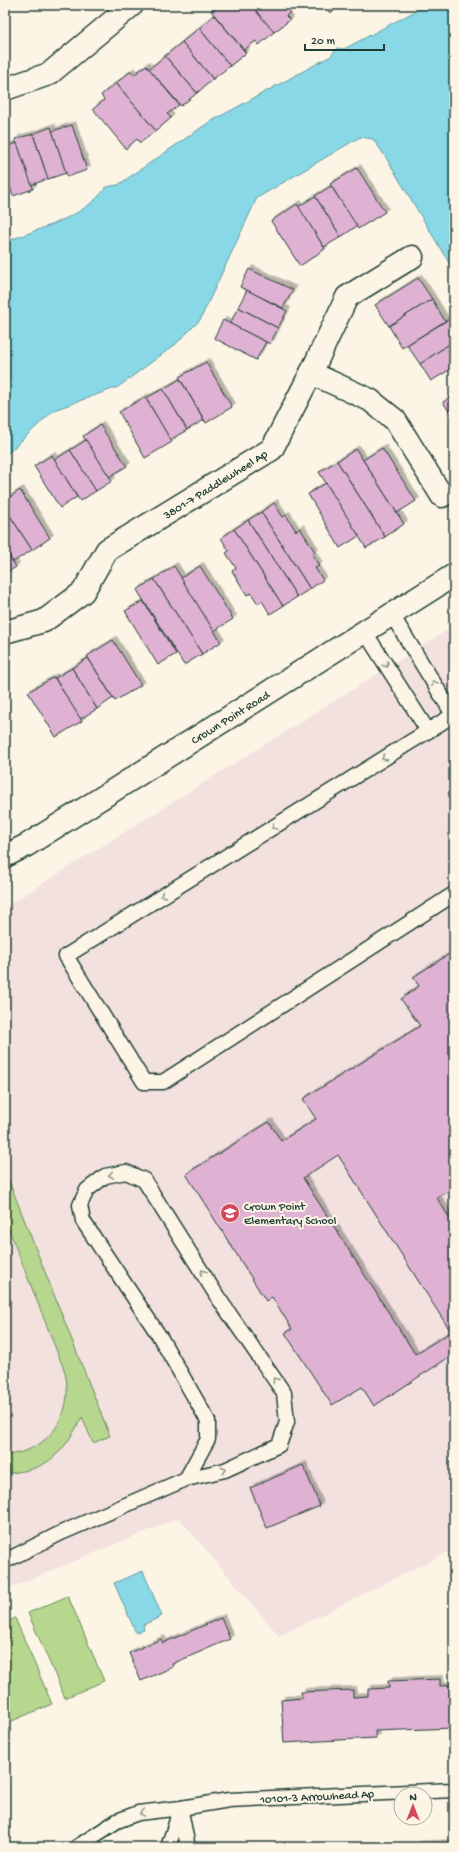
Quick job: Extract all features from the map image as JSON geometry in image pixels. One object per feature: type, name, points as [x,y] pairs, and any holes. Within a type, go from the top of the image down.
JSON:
[{"type":"street","points":[[5,89],[49,74],[132,5]]},
{"type":"street","name":"3801-7 Paddlewheel Ap","points":[[5,632],[44,621],[83,592],[107,550],[272,449],[311,373],[347,297],[412,257]]},
{"type":"street","points":[[311,373],[370,400],[395,420],[442,496]]},
{"type":"street","name":"Crown Point Road","points":[[5,856],[34,840],[454,575]]},
{"type":"lane","points":[[392,614],[454,715],[66,956],[144,1082],[163,1082],[454,894]]},
{"type":"lane","points":[[365,632],[428,731]]},
{"type":"lane","points":[[5,1561],[61,1533],[186,1478],[226,1470],[279,1445],[287,1422],[284,1393],[217,1296],[144,1180],[126,1172],[105,1176],[87,1190],[80,1205],[83,1221],[160,1337],[208,1421],[208,1439],[186,1478]]},
{"type":"lane","name":"10101-3 Arrowhead Ap","points":[[77,1847],[117,1821],[138,1813],[229,1800],[454,1790]]},
{"type":"lane","points":[[168,1847],[181,1808]]},
{"type":"lane","points":[[181,1808],[188,1847]]},
{"type":"shaded area","name":"Crown Point Elementary School","points":[[454,626],[454,1549],[279,1636],[179,1518],[5,1590],[5,907]]},
{"type":"green space","points":[[5,1171],[110,1436],[93,1443],[82,1417],[61,1450],[53,1458],[33,1469],[5,1473],[5,1455],[21,1452],[34,1447],[46,1439],[55,1428],[62,1416],[66,1403],[67,1388],[65,1372],[5,1220]]},
{"type":"green space","points":[[68,1596],[104,1681],[65,1698],[28,1613]]},
{"type":"green space","points":[[15,1618],[52,1704],[12,1721],[5,1705],[5,1623]]},
{"type":"water","points":[[427,5],[454,5],[454,271],[385,156],[373,139],[360,137],[257,198],[200,320],[176,344],[118,387],[54,410],[5,456],[5,242],[46,227],[74,214],[98,197],[106,187],[118,185],[208,123],[331,56],[337,48],[344,49]]},
{"type":"water","points":[[143,1571],[162,1616],[143,1625],[144,1630],[136,1633],[114,1583]]},
{"type":"building","points":[[219,5],[251,5],[274,32],[259,45],[256,41],[244,50],[211,11]]},
{"type":"building","points":[[251,5],[298,6],[286,16],[290,20],[274,32]]},
{"type":"building","points":[[325,5],[343,5],[330,13]]},
{"type":"building","points":[[214,15],[246,53],[230,66],[199,28]]},
{"type":"building","points":[[199,28],[230,66],[213,79],[182,42]]},
{"type":"building","points":[[182,42],[213,79],[197,93],[165,56]]},
{"type":"building","points":[[165,56],[197,93],[181,106],[149,69]]},
{"type":"building","points":[[146,65],[179,105],[167,114],[171,118],[156,131],[116,83],[131,71],[134,75]]},
{"type":"building","points":[[116,83],[156,131],[140,143],[137,139],[126,149],[93,109],[104,100],[101,95]]},
{"type":"building","points":[[72,125],[87,170],[67,177],[52,131]]},
{"type":"building","points":[[51,127],[66,173],[48,179],[33,134]]},
{"type":"building","points":[[33,134],[48,179],[31,185],[15,139]]},
{"type":"building","points":[[17,143],[33,189],[13,196],[5,172],[5,147]]},
{"type":"building","points":[[357,168],[385,212],[358,229],[330,184]]},
{"type":"building","points":[[331,186],[357,226],[341,237],[315,196]]},
{"type":"building","points":[[315,196],[341,237],[324,247],[298,207]]},
{"type":"building","points":[[297,204],[325,249],[300,266],[271,221]]},
{"type":"building","points":[[249,269],[293,290],[283,308],[240,287]]},
{"type":"building","points":[[418,278],[432,299],[389,326],[375,305]]},
{"type":"building","points":[[247,290],[287,311],[278,328],[238,307]]},
{"type":"building","points":[[432,299],[445,321],[402,348],[389,326]]},
{"type":"building","points":[[238,307],[278,328],[270,344],[230,324]]},
{"type":"building","points":[[454,316],[454,341],[420,364],[407,345]]},
{"type":"building","points":[[223,320],[266,342],[256,360],[214,338]]},
{"type":"building","points":[[454,341],[454,367],[431,381],[420,364]]},
{"type":"building","points":[[206,362],[232,407],[206,423],[179,377]]},
{"type":"building","points":[[180,379],[204,420],[187,430],[163,389]]},
{"type":"building","points":[[163,389],[187,430],[170,440],[146,398]]},
{"type":"building","points":[[454,395],[454,419],[443,402]]},
{"type":"building","points":[[145,397],[172,442],[145,458],[119,412]]},
{"type":"building","points":[[100,425],[127,466],[109,477],[83,436]]},
{"type":"building","points":[[86,440],[112,481],[96,491],[70,450]]},
{"type":"building","points":[[382,448],[416,501],[397,513],[363,460]]},
{"type":"building","points":[[356,449],[404,524],[385,537],[337,461]]},
{"type":"building","points":[[70,450],[96,491],[80,501],[54,460]]},
{"type":"building","points":[[52,455],[77,497],[60,508],[34,466]]},
{"type":"building","points":[[337,461],[385,537],[366,548],[319,472]]},
{"type":"building","points":[[326,483],[359,536],[340,548],[308,494]]},
{"type":"building","points":[[20,490],[50,538],[32,550],[5,508],[5,500]]},
{"type":"building","points":[[274,503],[283,517],[286,515],[296,531],[300,528],[315,552],[312,554],[319,566],[315,568],[323,580],[310,589],[261,512]]},
{"type":"building","points":[[5,508],[32,550],[13,562],[5,549]]},
{"type":"building","points":[[261,512],[310,589],[297,597],[248,520]]},
{"type":"building","points":[[248,520],[297,597],[283,606],[234,529]]},
{"type":"building","points":[[234,529],[283,606],[270,614],[262,601],[258,604],[251,593],[247,595],[232,571],[236,568],[226,553],[229,551],[221,538]]},
{"type":"building","points":[[5,549],[16,567],[5,574]]},
{"type":"building","points":[[174,566],[221,642],[202,654],[154,579]]},
{"type":"building","points":[[200,566],[233,619],[214,631],[181,578]]},
{"type":"building","points":[[154,579],[202,654],[184,665],[137,590]]},
{"type":"building","points":[[143,601],[176,654],[158,665],[125,611]]},
{"type":"building","points":[[113,640],[141,685],[115,701],[87,656]]},
{"type":"building","points":[[88,658],[113,698],[97,709],[72,668]]},
{"type":"building","points":[[72,668],[97,709],[80,719],[55,678]]},
{"type":"building","points":[[54,677],[82,721],[56,737],[28,692]]},
{"type":"building","points":[[454,951],[454,1187],[437,1198],[454,1225],[454,1354],[374,1406],[362,1387],[332,1405],[285,1333],[292,1329],[272,1297],[266,1301],[186,1174],[269,1122],[281,1141],[316,1119],[303,1099],[420,1026],[401,999],[419,986],[413,977]],"holes":[[[338,1155],[451,1332],[415,1354],[303,1178]]]},
{"type":"building","points":[[303,1465],[320,1506],[267,1528],[250,1488]]},
{"type":"building","points":[[221,1618],[230,1639],[172,1664],[173,1667],[141,1681],[129,1653],[161,1639],[163,1643]]},
{"type":"building","points":[[440,1679],[440,1686],[454,1685],[454,1728],[375,1731],[376,1738],[284,1743],[281,1700],[302,1698],[301,1692],[353,1690],[353,1697],[368,1696],[368,1689],[389,1688],[388,1681]]},
{"type":"building","points":[[454,1843],[454,1847],[416,1847],[416,1845]]},
{"type":"place","name":"Crown Point Elementary School","points":[[230,1213]]}]
